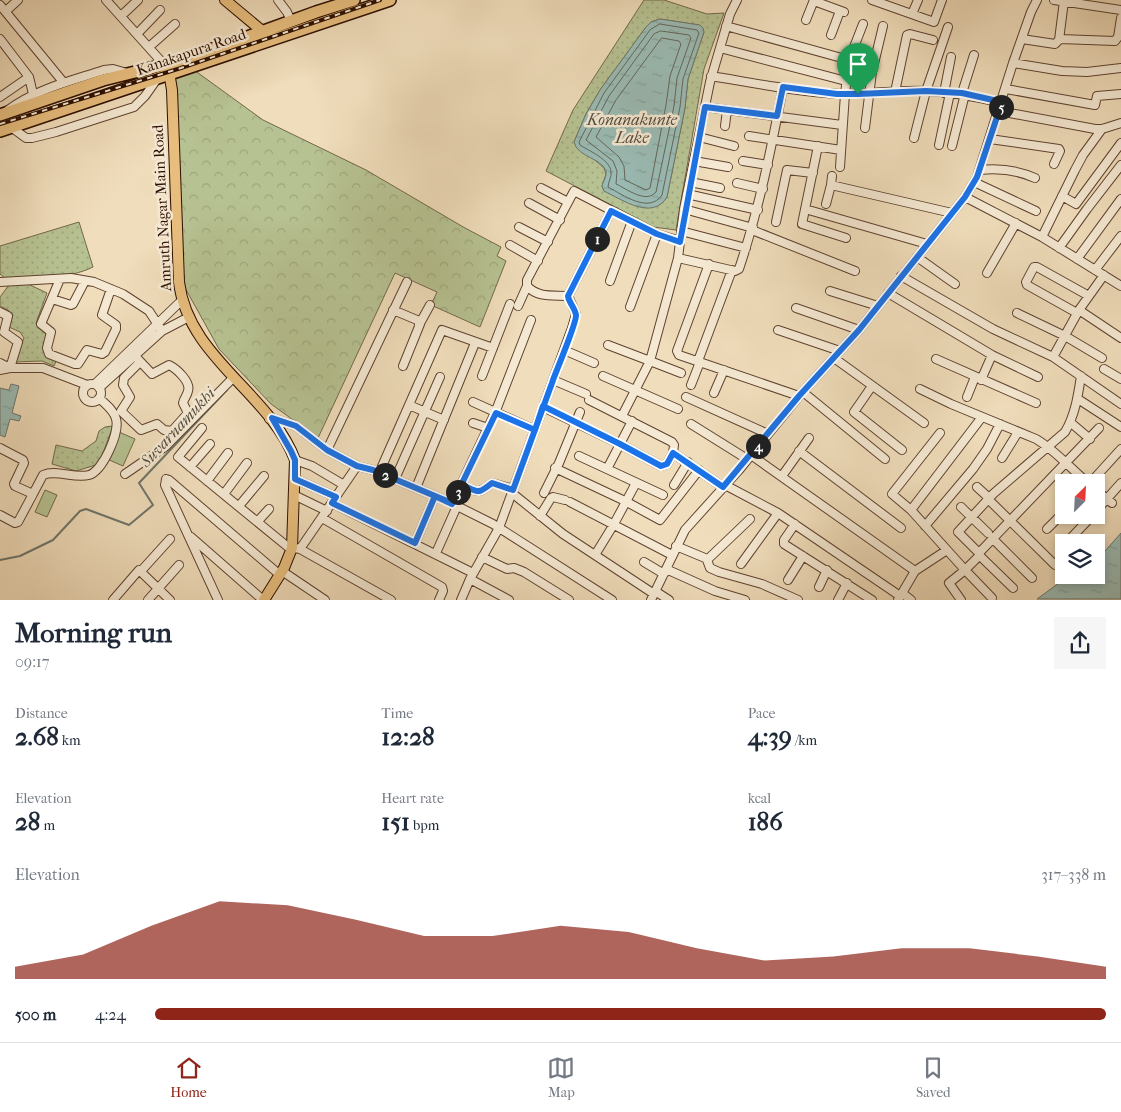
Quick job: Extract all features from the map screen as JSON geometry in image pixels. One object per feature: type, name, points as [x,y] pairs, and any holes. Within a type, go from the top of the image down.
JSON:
[{"type":"highway","name":"Kanakapura Road","points":[[2,130],[164,72],[291,21],[354,0]]},
{"type":"highway","name":"Kanakapura Road","points":[[1,114],[103,80],[128,74],[164,72],[272,40],[390,0]]},
{"type":"main road","points":[[225,0],[272,40]]},
{"type":"main road","name":"Amruth Nagar Main Road","points":[[164,72],[176,282],[180,302],[196,335],[231,380],[269,419],[283,442],[290,467],[292,549]]},
{"type":"main road","name":"Amruth Nagar Main Road","points":[[164,72],[172,90],[179,282],[182,300],[200,336],[217,359],[269,419],[295,460],[292,549],[281,573],[264,600]]},
{"type":"street","points":[[6,11],[18,0]]},
{"type":"street","points":[[2,130],[26,138],[32,138],[134,107],[164,72],[160,60],[106,0]]},
{"type":"street","points":[[121,16],[138,0]]},
{"type":"street","points":[[278,0],[288,12],[291,21]]},
{"type":"street","points":[[622,416],[650,361],[678,258],[684,210],[711,76],[736,0]]},
{"type":"street","points":[[806,20],[814,0],[842,11],[830,35]]},
{"type":"street","points":[[872,0],[893,4],[912,14],[951,28],[926,91],[914,138]]},
{"type":"street","points":[[912,14],[918,0]]},
{"type":"street","points":[[934,22],[942,0]]},
{"type":"street","points":[[654,595],[685,530],[801,394],[859,330],[965,197],[980,170],[1013,63],[1037,0]]},
{"type":"street","points":[[1054,0],[1121,10]]},
{"type":"street","points":[[1022,39],[1055,44],[1059,40],[1064,1]]},
{"type":"street","points":[[0,5],[64,83]]},
{"type":"street","points":[[137,34],[160,10]]},
{"type":"street","points":[[1059,40],[1115,41],[1118,36],[1121,18]]},
{"type":"street","points":[[149,47],[175,24]]},
{"type":"street","points":[[840,167],[842,125],[849,60],[863,24]]},
{"type":"street","points":[[726,26],[849,60]]},
{"type":"street","points":[[865,128],[868,94],[883,26]]},
{"type":"street","points":[[894,92],[907,35],[933,40]]},
{"type":"street","points":[[0,39],[29,77],[33,94]]},
{"type":"street","points":[[720,48],[846,81]]},
{"type":"street","points":[[952,146],[974,55]]},
{"type":"street","points":[[939,145],[950,57]]},
{"type":"street","points":[[1013,63],[1062,71],[1087,72],[1121,68]]},
{"type":"street","points":[[1,114],[33,94],[104,70],[113,69],[128,74]]},
{"type":"street","points":[[711,76],[845,94],[926,91],[964,94],[1002,102]]},
{"type":"street","points":[[0,97],[29,77]]},
{"type":"street","points":[[678,258],[732,270],[739,269],[758,210],[783,87]]},
{"type":"street","points":[[1006,89],[1095,105],[1097,96],[1121,94]]},
{"type":"street","points":[[705,107],[842,125]]},
{"type":"street","points":[[725,126],[727,110]]},
{"type":"street","points":[[999,112],[1095,129],[1102,129],[1121,122]]},
{"type":"street","points":[[1042,237],[1083,155],[1102,129]]},
{"type":"street","points":[[749,136],[841,150]]},
{"type":"street","points":[[699,138],[734,146]]},
{"type":"street","points":[[990,139],[1059,148],[1060,151],[1054,164]]},
{"type":"street","points":[[1062,196],[1076,204],[1121,143]]},
{"type":"street","points":[[818,146],[802,224],[846,238]]},
{"type":"street","points":[[694,161],[728,167]]},
{"type":"street","points":[[743,161],[768,165]]},
{"type":"street","points":[[1060,248],[1121,165]]},
{"type":"street","points":[[980,170],[1002,169],[1024,173],[1036,178]]},
{"type":"street","points":[[776,222],[787,170],[813,173]]},
{"type":"street","points":[[826,204],[832,176]]},
{"type":"street","points":[[690,182],[720,188]]},
{"type":"street","points":[[974,182],[1036,211]]},
{"type":"street","points":[[738,183],[763,189]]},
{"type":"street","points":[[831,185],[952,213]]},
{"type":"street","points":[[541,188],[568,202]]},
{"type":"street","points":[[482,376],[514,305],[527,286],[527,280],[575,191],[657,234],[680,242]]},
{"type":"street","points":[[687,194],[758,210]]},
{"type":"street","points":[[965,197],[1042,237],[1121,286]]},
{"type":"street","points":[[1077,259],[1121,199]]},
{"type":"street","points":[[529,203],[560,220]]},
{"type":"street","points":[[805,209],[927,244]]},
{"type":"street","points":[[684,210],[753,229],[855,271]]},
{"type":"street","points":[[568,296],[611,211]]},
{"type":"street","points":[[610,281],[632,221]]},
{"type":"street","points":[[987,273],[1016,223]]},
{"type":"street","points":[[519,226],[548,242]]},
{"type":"street","points":[[681,231],[746,248]]},
{"type":"street","points":[[630,307],[657,234]]},
{"type":"street","points":[[1095,270],[1121,236]]},
{"type":"street","points":[[510,245],[538,261]]},
{"type":"street","points":[[917,257],[955,284]]},
{"type":"street","points":[[709,264],[677,351],[679,355],[801,394],[885,459]]},
{"type":"street","points":[[1089,296],[1037,266],[1034,267],[1026,284],[1121,338]]},
{"type":"street","points":[[691,385],[732,270]]},
{"type":"street","points":[[1053,357],[1078,312],[1104,275]]},
{"type":"street","points":[[901,276],[993,329],[1053,357],[1120,400]]},
{"type":"street","points":[[0,291],[0,283],[71,278],[85,280],[122,294],[149,310],[160,328]]},
{"type":"street","points":[[60,279],[41,324],[51,332],[47,351],[49,354],[78,364],[87,350],[102,354],[106,352],[116,329],[114,324],[102,315],[111,289]]},
{"type":"street","points":[[52,299],[68,306],[74,304],[85,280]]},
{"type":"street","points":[[327,450],[406,282]]},
{"type":"street","points":[[527,286],[533,292],[568,296]]},
{"type":"street","points":[[830,291],[878,306]]},
{"type":"street","points":[[888,293],[992,355],[1038,377]]},
{"type":"street","points":[[461,600],[471,576],[499,528],[564,350],[576,314],[568,296]]},
{"type":"street","points":[[137,359],[152,374],[169,365],[189,384],[189,389],[183,403],[188,413],[172,431],[168,432],[157,424],[141,430],[121,411],[130,397],[124,385],[124,378],[137,359],[180,302]]},
{"type":"street","points":[[403,366],[419,326],[430,305]]},
{"type":"street","points":[[796,308],[859,330]]},
{"type":"street","points":[[393,310],[417,320],[419,326]]},
{"type":"street","points":[[0,312],[8,316],[4,332],[18,342],[10,368]]},
{"type":"street","points":[[1017,313],[1065,336],[1102,358]]},
{"type":"street","points":[[94,386],[160,328],[187,318]]},
{"type":"street","points":[[436,554],[462,485],[496,413],[531,320]]},
{"type":"street","points":[[380,473],[442,330],[493,348]]},
{"type":"street","points":[[778,330],[840,351]]},
{"type":"street","points":[[416,488],[475,343]]},
{"type":"street","points":[[608,345],[681,373]]},
{"type":"street","points":[[564,350],[594,363]]},
{"type":"street","points":[[967,397],[992,355]]},
{"type":"street","points":[[834,358],[924,424]]},
{"type":"street","points":[[0,370],[10,368],[43,368],[94,386],[101,393],[99,398],[93,402],[86,400],[82,393],[94,386],[137,359]]},
{"type":"street","points":[[936,359],[1036,403]]},
{"type":"street","points":[[0,363],[10,368]]},
{"type":"street","points":[[1104,369],[1121,379]]},
{"type":"street","points":[[714,393],[724,370]]},
{"type":"street","points":[[603,376],[678,409]]},
{"type":"street","points":[[1013,588],[958,533],[989,498],[1065,432],[1078,399],[1081,376]]},
{"type":"street","points":[[395,479],[440,377]]},
{"type":"street","points":[[125,474],[166,446],[231,380]]},
{"type":"street","points":[[543,406],[663,467],[667,464],[673,453],[674,445],[672,442],[553,380]]},
{"type":"street","points":[[872,386],[854,412],[902,450]]},
{"type":"street","points":[[920,389],[1048,446],[1079,474]]},
{"type":"street","points":[[686,397],[768,434]]},
{"type":"street","points":[[0,515],[15,523],[18,522],[42,475],[90,475],[98,469],[106,458],[116,434],[114,413],[99,398]]},
{"type":"street","points":[[1078,399],[1121,428]]},
{"type":"street","points":[[473,402],[535,430]]},
{"type":"street","points":[[409,405],[444,420]]},
{"type":"street","points":[[544,493],[580,412]]},
{"type":"street","points":[[116,420],[123,414]]},
{"type":"street","points":[[910,510],[982,417]]},
{"type":"street","points":[[269,419],[296,426],[327,450],[357,466],[380,473],[435,496],[499,528],[612,600]]},
{"type":"street","points":[[607,470],[632,421]]},
{"type":"street","points":[[1070,422],[1090,439]]},
{"type":"street","points":[[473,423],[488,428]]},
{"type":"street","points":[[691,424],[782,476],[915,571]]},
{"type":"street","points":[[925,526],[974,469],[1000,424]]},
{"type":"street","points":[[202,428],[178,457],[292,549],[391,600]]},
{"type":"street","points":[[961,600],[949,583],[965,570],[991,536],[1010,521],[1099,428]]},
{"type":"street","points":[[1002,458],[1018,432]]},
{"type":"street","points":[[940,434],[892,494],[910,510],[992,598]]},
{"type":"street","points":[[782,476],[809,438]]},
{"type":"street","points":[[190,467],[210,444]]},
{"type":"street","points":[[0,448],[23,460],[24,463],[14,484],[33,494]]},
{"type":"street","points":[[1097,474],[1121,449]]},
{"type":"street","points":[[799,451],[901,528]]},
{"type":"street","points":[[207,481],[228,452]]},
{"type":"street","points":[[673,453],[724,486],[778,513],[900,596],[911,600]]},
{"type":"street","points":[[579,456],[663,495]]},
{"type":"street","points":[[295,460],[312,466],[344,485]]},
{"type":"street","points":[[674,485],[688,462]]},
{"type":"street","points":[[224,494],[247,463]]},
{"type":"street","points":[[292,549],[322,518],[357,466]]},
{"type":"street","points":[[556,468],[662,520],[700,470]]},
{"type":"street","points":[[239,506],[264,476]]},
{"type":"street","points":[[218,600],[165,485],[166,479],[170,480],[281,573],[325,600]]},
{"type":"street","points":[[295,479],[436,554],[505,598]]},
{"type":"street","points":[[462,485],[478,492],[484,491],[492,483],[512,491],[540,516],[595,555],[654,595],[669,600]]},
{"type":"street","points":[[595,555],[636,483]]},
{"type":"street","points":[[1105,504],[1121,483]]},
{"type":"street","points":[[977,487],[1055,565]]},
{"type":"street","points":[[294,495],[327,511]]},
{"type":"street","points":[[415,543],[435,496]]},
{"type":"street","points":[[540,516],[553,497],[568,501],[672,555]]},
{"type":"street","points":[[1105,498],[1109,501]]},
{"type":"street","points":[[961,507],[1032,578]]},
{"type":"street","points":[[258,522],[269,509]]},
{"type":"street","points":[[741,564],[778,513]]},
{"type":"street","points":[[322,518],[442,587],[443,591],[439,600]]},
{"type":"street","points":[[707,560],[750,519]]},
{"type":"street","points":[[1047,529],[1055,521]]},
{"type":"street","points":[[795,524],[784,542],[872,600]]},
{"type":"street","points":[[1075,534],[1084,524]]},
{"type":"street","points":[[188,534],[264,600]]},
{"type":"street","points":[[114,600],[137,572],[141,571],[170,539]]},
{"type":"street","points":[[676,546],[707,560],[710,568],[719,572],[762,584],[798,600]]},
{"type":"street","points":[[900,596],[915,571],[947,550]]},
{"type":"street","points":[[788,580],[803,556]]},
{"type":"street","points":[[482,557],[507,569],[514,568],[524,572],[569,600]]},
{"type":"street","points":[[644,562],[715,591],[745,600]]},
{"type":"street","points":[[148,600],[179,565]]},
{"type":"street","points":[[819,587],[827,570]]},
{"type":"street","points":[[141,571],[170,600]]},
{"type":"street","points":[[838,600],[846,583]]},
{"type":"street","points":[[856,600],[860,592]]},
{"type":"green space","points":[[644,0],[664,0],[707,14],[724,13],[704,69],[676,230],[653,227],[546,171],[573,110]],"holes":[[[660,19],[699,25],[704,32],[688,79],[685,108],[667,197],[661,204],[654,207],[637,206],[604,191],[602,186],[606,174],[604,168],[574,142],[586,114],[600,90],[651,22]]]},
{"type":"green space","points":[[194,70],[263,120],[366,170],[501,247],[497,256],[506,261],[480,327],[431,305],[437,292],[395,273],[318,438],[271,404],[219,349],[184,286],[173,77]]},
{"type":"green space","points":[[79,222],[93,267],[72,274],[50,277],[5,278],[0,274],[0,246]]},
{"type":"green space","points":[[28,284],[47,293],[36,323],[38,327],[47,333],[45,346],[57,359],[54,366],[42,361],[14,362],[24,338],[20,332],[9,327],[13,315],[0,306],[0,297],[9,285]]},
{"type":"green space","points":[[113,426],[99,464],[76,471],[52,464],[56,445],[82,451],[96,441],[99,431],[105,427]]},
{"type":"green space","points":[[119,432],[135,439],[123,466],[107,459]]},
{"type":"green space","points":[[45,490],[57,495],[47,517],[35,512]]},
{"type":"water","name":"Konanakunte Lake","points":[[660,19],[700,25],[704,32],[688,79],[685,108],[667,197],[661,204],[645,208],[628,203],[604,191],[602,186],[606,171],[604,167],[580,151],[574,142],[586,114],[600,90],[646,27],[651,22]]},
{"type":"water","points":[[11,384],[19,386],[12,413],[21,416],[19,421],[10,419],[5,437],[0,435],[0,388],[9,390]]},
{"type":"water","points":[[1121,533],[1121,599],[1037,599],[1058,584],[1105,584],[1105,551]]},
{"type":"waterway","name":"Suvarnamukhi","points":[[0,560],[20,556],[53,540],[80,511],[86,509],[129,525],[153,505],[139,483],[227,390]]},
{"type":"railway","points":[[0,124],[181,68],[380,0]]},
{"type":"route","points":[[858,94],[837,94],[783,87],[777,116],[705,107],[684,210],[680,242],[657,234],[611,211],[568,296],[576,318],[543,406],[538,420],[513,490],[492,483],[484,491],[478,492],[462,485],[452,504],[447,501],[373,470],[357,466],[327,450],[296,426],[272,418],[295,460],[295,479],[336,497],[332,503],[415,543],[435,496],[452,504],[496,413],[535,430],[543,406],[663,467],[666,466],[673,453],[723,487],[799,396],[859,330],[965,197],[977,177],[1002,102],[962,93],[926,91],[858,94]]}]
